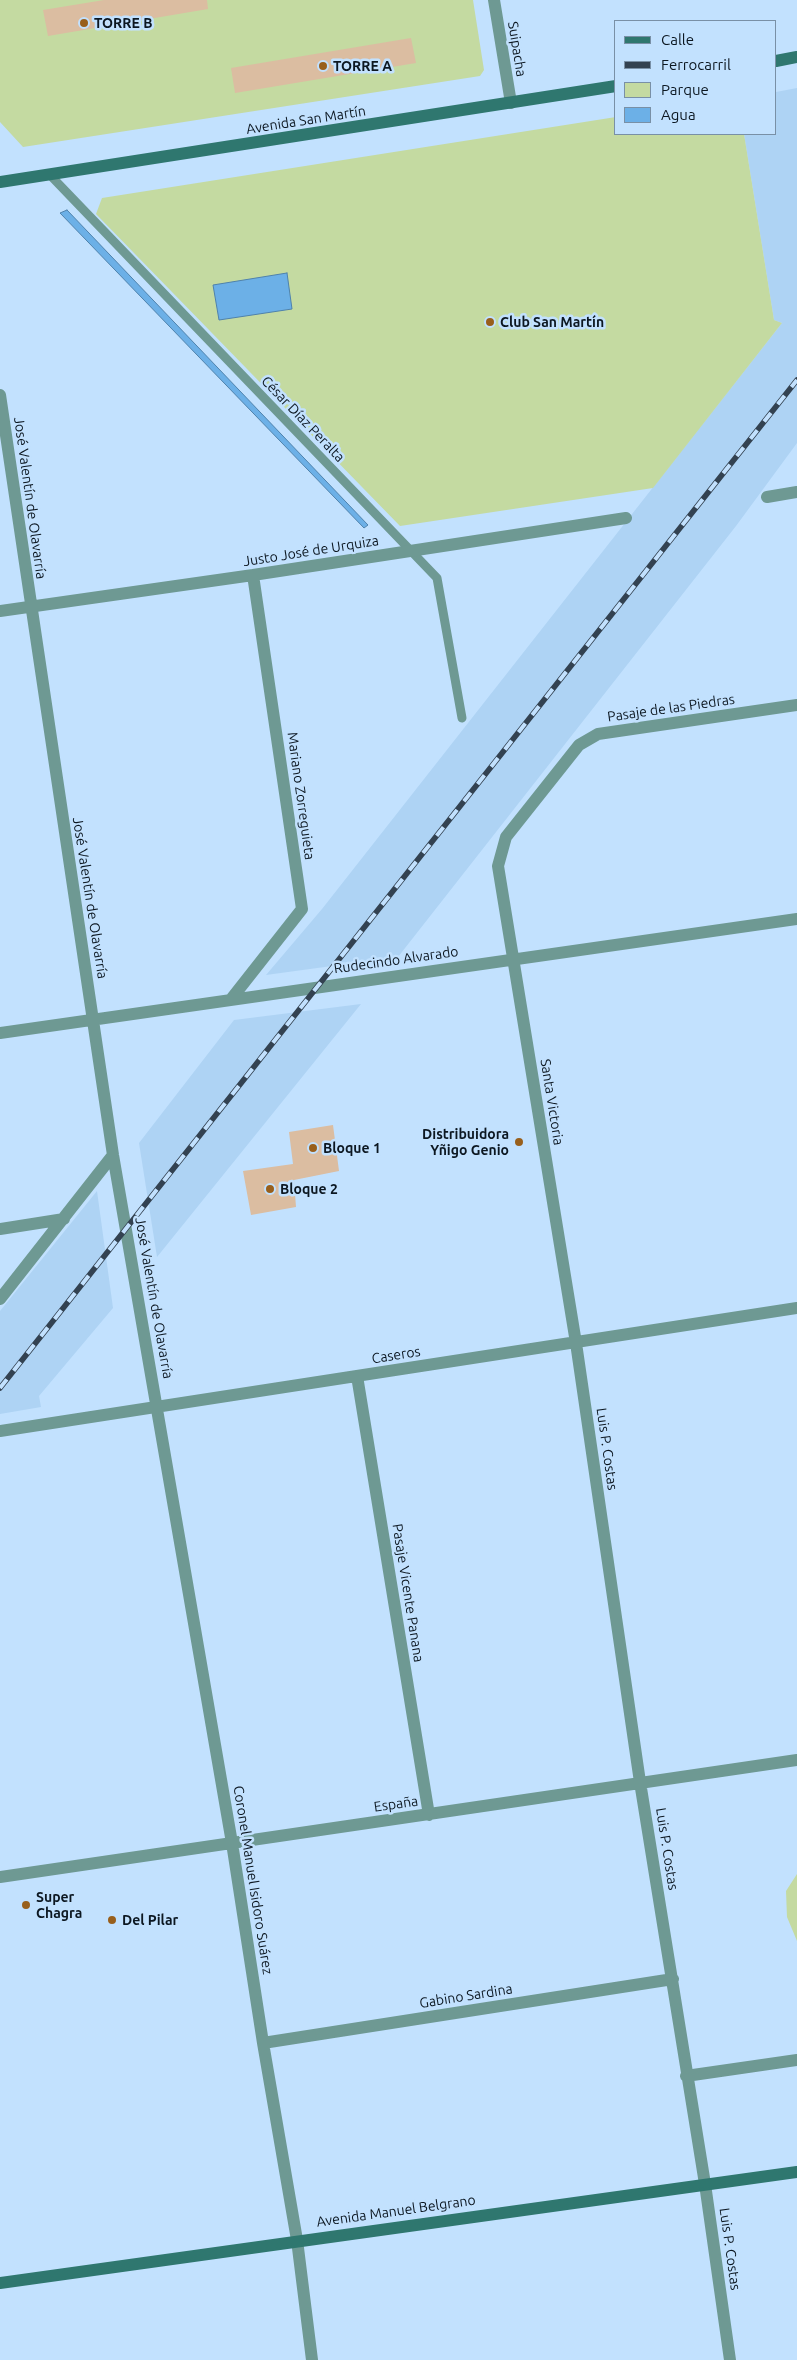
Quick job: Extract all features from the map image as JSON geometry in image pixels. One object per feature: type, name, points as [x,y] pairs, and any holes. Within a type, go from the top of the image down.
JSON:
[{"type":"main road","points":[[777,61],[797,57]]},
{"type":"main road","name":"Avenida San Martín","points":[[0,182],[51,176],[614,86]]},
{"type":"main road","name":"Avenida Manuel Belgrano","points":[[0,2284],[297,2240],[797,2172]]},
{"type":"street","name":"Suipacha","points":[[494,0],[510,103]]},
{"type":"street","name":"José Valentín de Olavarría","points":[[0,394],[30,607],[94,1018],[113,1154],[158,1405]]},
{"type":"street","points":[[767,497],[797,492]]},
{"type":"street","name":"Justo José de Urquiza","points":[[0,611],[253,575],[626,518]]},
{"type":"street","name":"Mariano Zorreguieta","points":[[232,998],[302,909],[253,575]]},
{"type":"street","name":"Pasaje de las Piedras","points":[[498,866],[506,838],[579,745],[598,734],[797,705]]},
{"type":"street","name":"Santa Victoria","points":[[498,866],[576,1343]]},
{"type":"street","name":"Rudecindo Alvarado","points":[[0,1032],[797,919]]},
{"type":"street","points":[[0,1299],[64,1220],[113,1154]]},
{"type":"street","points":[[0,1229],[64,1220]]},
{"type":"street","name":"Caseros","points":[[0,1431],[158,1405],[797,1308]]},
{"type":"street","name":"Luis P. Costas","points":[[576,1343],[640,1782],[673,1979],[686,2076],[705,2184],[730,2360]]},
{"type":"street","name":"Pasaje Vicente Panana","points":[[357,1376],[429,1815]]},
{"type":"street","name":"Coronel Manuel Isidoro Suárez","points":[[158,1405],[297,2240],[312,2360]]},
{"type":"street","name":"España","points":[[0,1877],[797,1760]]},
{"type":"street","name":"Gabino Sardina","points":[[263,2043],[673,1979]]},
{"type":"street","points":[[686,2076],[795,2058]]},
{"type":"lane","name":"César Díaz Peralta","points":[[51,176],[437,578],[462,718]]},
{"type":"shaded area","points":[[797,88],[797,443],[736,526],[398,957],[266,975],[322,909],[782,323],[774,320],[744,135],[777,135],[777,92]]},
{"type":"shaded area","points":[[361,1004],[157,1257],[139,1143],[234,1020]]},
{"type":"shaded area","points":[[97,1191],[113,1308],[39,1396],[41,1407],[0,1414],[0,1311]]},
{"type":"green space","points":[[0,0],[473,0],[484,70],[480,76],[23,147],[0,122]]},
{"type":"green space","name":"Club San Martín","points":[[614,117],[614,135],[744,135],[774,320],[782,323],[653,488],[400,526],[96,214],[102,198]]},
{"type":"green space","points":[[797,1874],[797,1941],[787,1917],[786,1891]]},
{"type":"water","points":[[67,210],[368,525],[364,528],[60,213]]},
{"type":"water","points":[[287,273],[292,309],[219,320],[213,285]]},
{"type":"building","name":"TORRE B","points":[[104,0],[207,0],[208,9],[48,36],[43,10]]},
{"type":"building","name":"TORRE A","points":[[411,38],[416,63],[235,93],[231,68]]},
{"type":"building","points":[[333,1125],[339,1171],[294,1180],[296,1207],[251,1215],[243,1171],[293,1164],[289,1132]]},
{"type":"railway","points":[[0,1388],[797,380]]},
{"type":"place","name":"TORRE B","points":[[84,23]]},
{"type":"place","name":"TORRE A","points":[[323,66]]},
{"type":"place","name":"Club San Martín","points":[[490,322]]},
{"type":"place","name":"Distribuidora Yñigo Genio","points":[[519,1142]]},
{"type":"place","name":"Bloque 1","points":[[313,1148]]},
{"type":"place","name":"Bloque 2","points":[[270,1189]]},
{"type":"place","name":"Super Chagra","points":[[26,1905]]},
{"type":"place","name":"Del Pilar","points":[[112,1920]]}]
